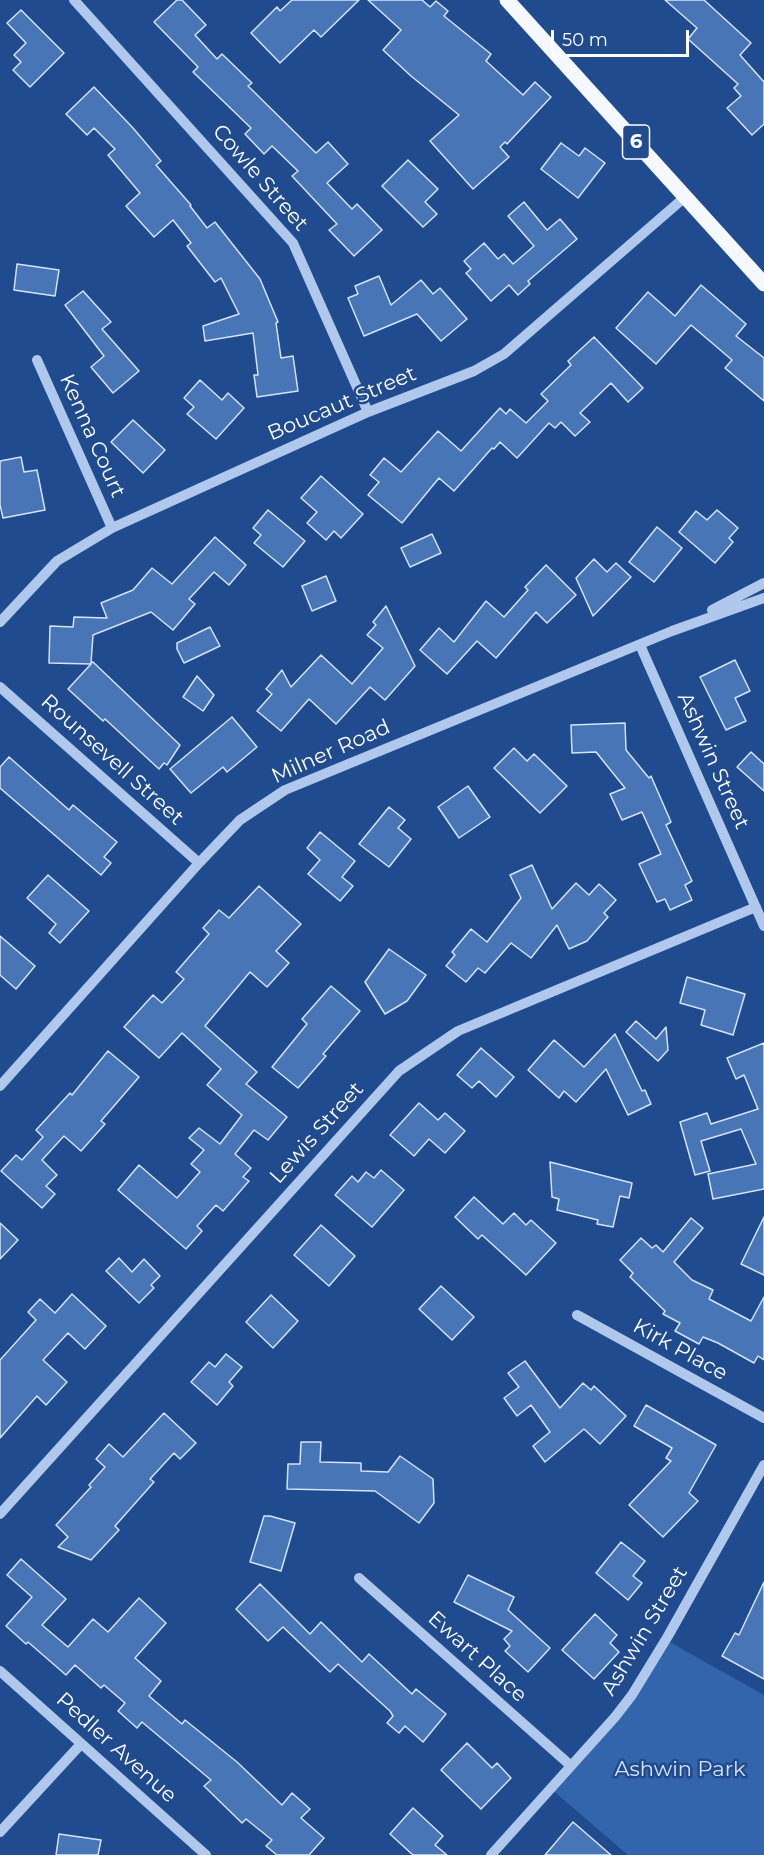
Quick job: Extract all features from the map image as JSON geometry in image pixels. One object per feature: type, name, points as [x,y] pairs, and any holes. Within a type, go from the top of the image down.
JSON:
[{"type":"main road","name":"6","points":[[507,0],[764,284]]},
{"type":"street","name":"Cowle Street","points":[[75,0],[293,243],[368,412]]},
{"type":"street","name":"Boucaut Street","points":[[0,622],[57,561],[112,528],[368,412],[474,371],[504,354],[685,197]]},
{"type":"street","name":"Kenna Court","points":[[37,360],[112,528]]},
{"type":"street","name":"Milner Road","points":[[672,631],[764,583]]},
{"type":"street","name":"Milner Road","points":[[0,1086],[240,820],[285,790],[672,631],[764,598]]},
{"type":"street","name":"Ashwin Street","points":[[640,645],[764,926]]},
{"type":"street","name":"Rounsevell Street","points":[[0,687],[199,863]]},
{"type":"street","name":"Lewis Street","points":[[0,1514],[399,1071],[458,1031],[756,907]]},
{"type":"street","name":"Kirk Place","points":[[577,1315],[764,1418]]},
{"type":"street","name":"Ashwin Street","points":[[491,1855],[615,1717],[644,1677],[764,1465]]},
{"type":"street","name":"Ewart Place","points":[[359,1578],[570,1765]]},
{"type":"street","name":"Pedler Avenue","points":[[0,1671],[206,1855]]},
{"type":"street","points":[[0,1832],[81,1744]]},
{"type":"green space","name":"Ashwin Park","points":[[666,1640],[764,1695],[764,1855],[628,1855],[550,1788],[643,1686]]},
{"type":"building","points":[[177,0],[182,0],[206,25],[195,35],[217,59],[222,54],[252,83],[248,86],[316,153],[328,142],[348,164],[327,183],[352,209],[357,204],[382,230],[354,256],[329,230],[337,224],[292,176],[298,171],[272,146],[264,154],[245,134],[251,128],[193,72],[198,67],[154,22]]},
{"type":"building","points":[[292,0],[359,0],[321,37],[314,30],[280,63],[251,33],[277,7],[280,11]]},
{"type":"building","points":[[368,0],[422,0],[430,7],[436,1],[448,11],[444,16],[491,54],[486,61],[523,95],[535,82],[551,97],[507,144],[505,142],[500,147],[509,157],[473,189],[430,141],[459,115],[383,50],[401,30]]},
{"type":"building","points":[[665,0],[704,0],[751,43],[740,55],[764,82],[764,124],[752,135],[727,108],[741,96],[734,88],[738,84],[688,39],[697,28]]},
{"type":"building","points":[[21,10],[64,53],[30,87],[13,70],[21,62],[14,55],[26,43],[7,23]]},
{"type":"building","points":[[94,87],[161,161],[156,165],[191,205],[207,228],[215,222],[260,279],[278,322],[276,323],[281,358],[293,356],[298,391],[257,397],[254,375],[258,375],[253,333],[205,341],[203,326],[239,314],[221,278],[215,282],[187,246],[191,243],[173,220],[154,237],[126,206],[140,193],[108,155],[115,149],[94,128],[87,135],[66,114]]},
{"type":"building","points":[[561,143],[579,156],[585,148],[605,163],[578,198],[541,169]]},
{"type":"building","points":[[408,160],[438,189],[425,202],[437,214],[423,227],[382,186]]},
{"type":"building","points":[[524,202],[547,230],[560,219],[577,239],[528,281],[530,284],[518,295],[509,285],[491,301],[466,273],[471,269],[464,261],[484,243],[498,259],[504,254],[513,264],[534,246],[508,216]]},
{"type":"building","points":[[17,264],[59,270],[55,296],[14,290]]},
{"type":"building","points":[[379,276],[391,305],[421,280],[433,294],[440,288],[467,319],[441,341],[417,314],[364,336],[348,298],[358,294],[355,286]]},
{"type":"building","points":[[701,285],[746,324],[736,336],[764,358],[764,401],[725,368],[732,360],[691,325],[656,364],[616,328],[648,292],[675,316]]},
{"type":"building","points":[[83,291],[111,322],[102,329],[139,371],[113,393],[91,367],[104,356],[65,305]]},
{"type":"building","points":[[594,337],[643,388],[628,402],[611,383],[580,413],[590,422],[575,436],[561,422],[555,428],[549,423],[517,458],[500,442],[454,491],[439,478],[402,523],[368,495],[379,482],[370,475],[384,458],[401,472],[438,431],[461,451],[500,408],[506,414],[510,409],[526,423],[548,401],[541,394],[571,365],[568,361]]},
{"type":"building","points":[[200,380],[222,400],[228,393],[244,408],[216,439],[187,414],[194,407],[184,398]]},
{"type":"building","points":[[133,420],[165,450],[143,473],[111,442]]},
{"type":"building","points":[[21,457],[24,472],[37,470],[45,510],[3,518],[0,505],[0,461]]},
{"type":"building","points":[[321,476],[363,514],[341,538],[334,531],[326,540],[307,523],[317,512],[301,498]]},
{"type":"building","points":[[268,510],[305,541],[283,567],[254,543],[261,535],[253,528]]},
{"type":"building","points":[[717,510],[738,528],[729,538],[733,542],[715,563],[679,532],[696,511],[707,520]]},
{"type":"building","points":[[657,527],[682,548],[654,582],[629,562]]},
{"type":"building","points":[[432,534],[441,553],[410,567],[401,548]]},
{"type":"building","points":[[215,537],[246,565],[229,585],[214,572],[189,599],[195,604],[173,630],[151,612],[93,635],[91,663],[93,662],[180,745],[167,765],[164,763],[159,769],[105,719],[103,721],[68,689],[91,664],[49,663],[50,626],[73,627],[74,617],[107,618],[101,603],[133,590],[152,568],[172,584]]},
{"type":"building","points":[[594,559],[607,572],[616,563],[631,577],[593,616],[576,578]]},
{"type":"building","points":[[546,565],[576,595],[547,623],[536,612],[496,658],[477,641],[447,674],[420,650],[439,628],[454,642],[486,601],[504,617],[528,590],[525,587]]},
{"type":"building","points":[[326,576],[336,601],[312,611],[302,586]]},
{"type":"building","points":[[386,606],[415,666],[385,700],[370,687],[336,724],[309,699],[281,731],[257,711],[272,694],[266,689],[282,670],[291,687],[321,655],[352,684],[383,648],[367,635],[376,625],[373,622]]},
{"type":"building","points":[[210,627],[220,646],[184,663],[177,649],[177,643]]},
{"type":"building","points":[[735,660],[750,691],[735,698],[746,721],[726,730],[700,677]]},
{"type":"building","points":[[197,676],[214,695],[203,711],[183,697]]},
{"type":"building","points":[[232,717],[257,747],[227,772],[223,767],[191,793],[170,769]]},
{"type":"building","points":[[625,723],[626,750],[649,778],[651,776],[671,822],[666,825],[692,881],[685,885],[692,900],[670,910],[665,899],[657,902],[639,864],[661,854],[642,812],[622,820],[610,794],[625,788],[596,752],[572,753],[571,725]]},
{"type":"building","points":[[514,748],[527,761],[534,754],[567,786],[540,813],[494,768]]},
{"type":"building","points":[[751,752],[764,764],[764,791],[737,767]]},
{"type":"building","points":[[9,757],[69,810],[73,805],[117,842],[104,857],[111,863],[101,875],[0,788],[0,767]]},
{"type":"building","points":[[468,786],[490,817],[459,838],[438,807]]},
{"type":"building","points":[[389,807],[405,820],[398,828],[411,839],[389,867],[359,844]]},
{"type":"building","points":[[320,832],[355,861],[342,877],[353,886],[340,901],[308,874],[320,860],[307,848]]},
{"type":"building","points":[[532,865],[552,909],[576,883],[589,895],[599,884],[616,900],[604,913],[608,917],[587,941],[569,949],[557,925],[531,958],[511,943],[485,973],[478,968],[466,982],[446,966],[455,955],[452,952],[471,929],[487,942],[521,898],[510,875]]},
{"type":"building","points":[[48,875],[89,911],[60,943],[49,933],[56,924],[27,898]]},
{"type":"building","points":[[259,886],[301,924],[276,951],[289,963],[267,987],[250,972],[205,1026],[257,1072],[246,1084],[287,1117],[268,1140],[254,1130],[235,1154],[251,1168],[243,1177],[249,1181],[223,1211],[216,1205],[197,1226],[202,1231],[186,1249],[118,1190],[139,1165],[177,1198],[200,1172],[191,1164],[204,1150],[189,1138],[199,1128],[220,1144],[242,1115],[207,1085],[221,1069],[182,1033],[159,1058],[124,1027],[153,995],[162,1003],[184,979],[176,972],[209,934],[203,928],[219,910],[229,918]]},
{"type":"building","points":[[0,936],[35,966],[16,989],[0,975]]},
{"type":"building","points":[[389,949],[426,975],[407,1001],[385,1014],[365,982]]},
{"type":"building","points":[[687,977],[745,994],[733,1035],[701,1025],[705,1010],[680,1003]]},
{"type":"building","points":[[331,986],[360,1011],[323,1054],[326,1056],[298,1088],[272,1067],[307,1024],[302,1019]]},
{"type":"building","points":[[636,1021],[656,1039],[666,1027],[668,1050],[658,1061],[626,1032]]},
{"type":"building","points":[[615,1034],[642,1091],[645,1090],[651,1104],[628,1115],[606,1069],[576,1102],[564,1091],[559,1098],[528,1070],[554,1040],[584,1067]]},
{"type":"building","points":[[764,1043],[764,1189],[713,1199],[708,1174],[756,1164],[741,1129],[701,1141],[710,1171],[695,1175],[680,1122],[707,1113],[711,1124],[758,1109],[744,1075],[736,1079],[727,1058]]},
{"type":"building","points":[[481,1048],[514,1077],[496,1097],[479,1081],[472,1088],[457,1075]]},
{"type":"building","points":[[108,1051],[139,1077],[101,1121],[105,1124],[81,1151],[64,1136],[42,1160],[57,1175],[46,1186],[55,1194],[42,1208],[1,1171],[16,1155],[22,1160],[43,1137],[36,1130],[70,1093],[72,1095]]},
{"type":"building","points":[[419,1103],[438,1120],[445,1113],[465,1131],[445,1153],[429,1139],[414,1156],[390,1135]]},
{"type":"building","points":[[550,1162],[632,1183],[629,1198],[620,1196],[613,1227],[597,1224],[598,1220],[557,1210],[559,1199],[552,1197]]},
{"type":"building","points":[[381,1170],[404,1190],[372,1227],[335,1195],[352,1176],[358,1182],[366,1172],[374,1178]]},
{"type":"building","points":[[474,1197],[503,1224],[514,1213],[526,1225],[531,1220],[556,1243],[526,1275],[482,1235],[478,1239],[455,1217]]},
{"type":"building","points":[[764,1217],[764,1275],[741,1264]]},
{"type":"building","points":[[691,1218],[703,1228],[674,1262],[692,1280],[713,1290],[709,1299],[751,1321],[764,1297],[764,1360],[758,1356],[754,1363],[718,1343],[703,1337],[699,1344],[675,1331],[680,1323],[663,1314],[665,1311],[630,1277],[633,1273],[620,1260],[641,1238],[652,1248],[656,1245],[663,1252]]},
{"type":"building","points":[[0,1223],[18,1240],[0,1259]]},
{"type":"building","points":[[321,1225],[355,1256],[329,1286],[294,1255]]},
{"type":"building","points":[[119,1258],[132,1272],[144,1259],[160,1276],[151,1285],[154,1288],[139,1303],[106,1271]]},
{"type":"building","points":[[441,1286],[474,1317],[452,1340],[419,1309]]},
{"type":"building","points":[[72,1294],[106,1326],[85,1349],[68,1333],[43,1360],[67,1382],[46,1405],[37,1396],[0,1438],[0,1360],[36,1320],[28,1312],[40,1299],[55,1313]]},
{"type":"building","points":[[271,1295],[298,1321],[273,1348],[246,1322]]},
{"type":"building","points":[[226,1354],[242,1367],[229,1382],[233,1386],[217,1405],[191,1382],[209,1362],[215,1367]]},
{"type":"building","points":[[525,1361],[560,1408],[583,1383],[591,1390],[594,1386],[626,1416],[600,1444],[584,1429],[545,1462],[533,1446],[550,1432],[531,1405],[517,1416],[504,1398],[519,1387],[508,1373]]},
{"type":"building","points":[[646,1405],[716,1445],[689,1493],[698,1501],[663,1537],[629,1505],[671,1461],[666,1458],[672,1448],[634,1426]]},
{"type":"building","points":[[164,1413],[196,1443],[180,1459],[174,1453],[150,1479],[154,1482],[115,1526],[119,1530],[91,1560],[58,1547],[68,1537],[56,1525],[91,1487],[89,1485],[105,1467],[96,1459],[109,1444],[123,1457]]},
{"type":"building","points":[[301,1442],[321,1442],[320,1462],[361,1463],[361,1471],[388,1472],[400,1456],[433,1479],[434,1503],[419,1523],[375,1491],[287,1489],[288,1464],[300,1464]]},
{"type":"building","points":[[264,1516],[295,1523],[281,1571],[250,1562]]},
{"type":"building","points":[[621,1542],[645,1561],[633,1576],[642,1583],[628,1600],[596,1573]]},
{"type":"building","points":[[21,1559],[66,1599],[42,1625],[68,1647],[93,1619],[108,1632],[139,1598],[166,1623],[135,1658],[161,1681],[149,1696],[182,1724],[185,1720],[237,1762],[282,1805],[292,1793],[310,1809],[301,1818],[324,1838],[309,1855],[277,1855],[266,1846],[272,1840],[246,1819],[242,1823],[204,1786],[211,1780],[142,1722],[137,1728],[118,1711],[125,1703],[104,1685],[101,1688],[75,1665],[66,1675],[6,1626],[32,1597],[7,1575]]},
{"type":"building","points":[[468,1575],[514,1597],[508,1610],[550,1648],[528,1672],[505,1651],[510,1646],[504,1639],[512,1631],[454,1602]]},
{"type":"building","points":[[764,1582],[764,1679],[722,1656],[735,1633],[739,1635]]},
{"type":"building","points":[[260,1584],[310,1634],[321,1622],[362,1662],[369,1654],[412,1694],[416,1689],[446,1714],[423,1742],[405,1726],[399,1733],[387,1723],[393,1716],[390,1711],[338,1664],[330,1672],[283,1627],[268,1641],[236,1609]]},
{"type":"building","points":[[595,1614],[617,1635],[610,1643],[619,1652],[594,1679],[562,1650]]},
{"type":"building","points":[[467,1743],[492,1768],[497,1763],[511,1778],[481,1809],[441,1770]]},
{"type":"building","points":[[413,1808],[443,1836],[435,1845],[447,1855],[413,1855],[390,1834]]},
{"type":"building","points":[[573,1822],[611,1855],[545,1855]]},
{"type":"building","points":[[59,1834],[101,1840],[98,1855],[56,1855]]}]
